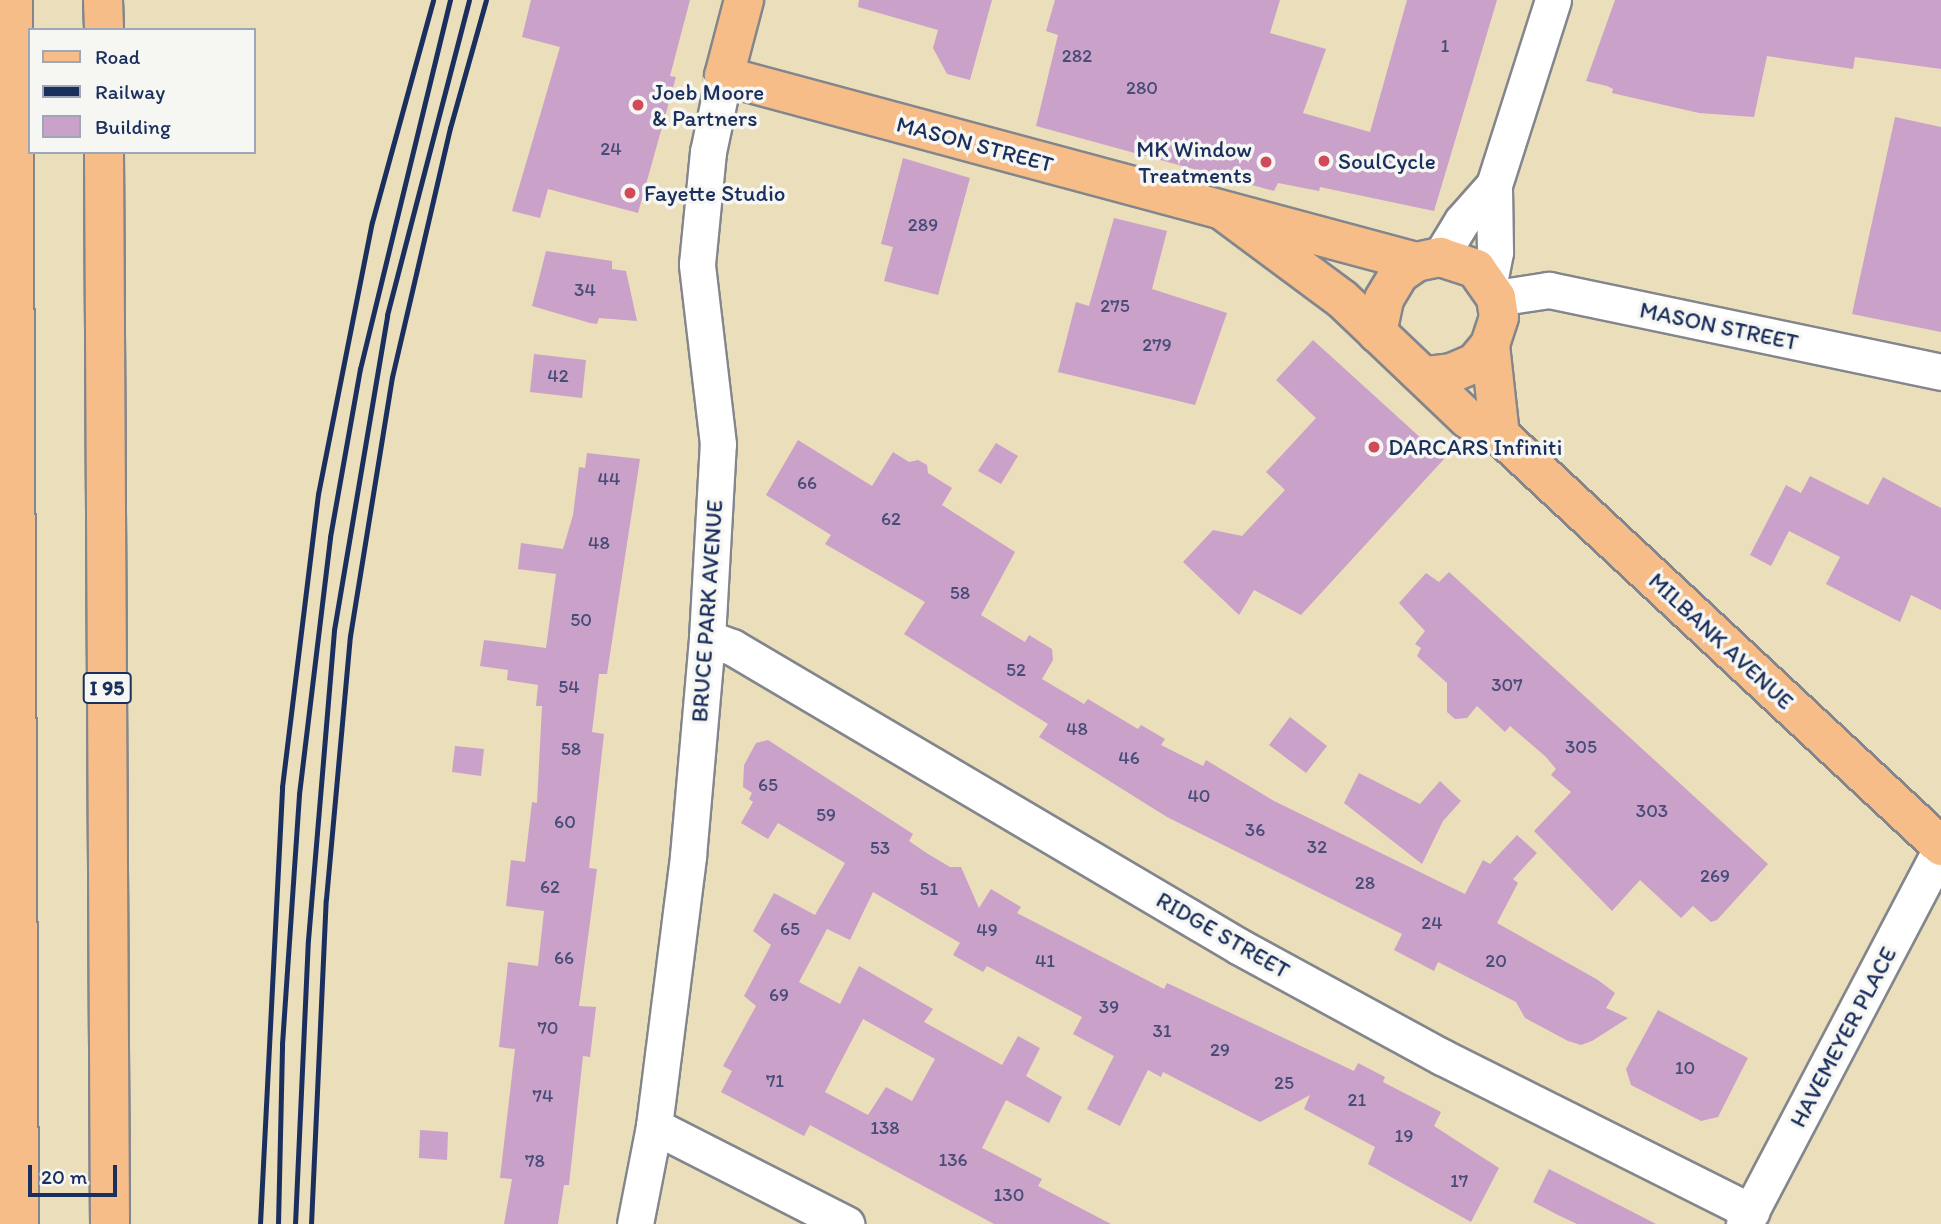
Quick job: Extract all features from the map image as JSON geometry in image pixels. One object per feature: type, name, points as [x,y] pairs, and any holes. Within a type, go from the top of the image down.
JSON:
[{"type":"main road","points":[[13,0],[19,1224]]},
{"type":"main road","points":[[103,0],[104,28]]},
{"type":"main road","name":"BRUCE PARK AVENUE","points":[[724,76],[744,0]]},
{"type":"main road","name":"MASON STREET","points":[[724,76],[1226,213],[1275,221],[1428,259],[1464,262],[1493,291]]},
{"type":"main road","name":"I 95","points":[[104,154],[110,1224]]},
{"type":"main road","points":[[0,203],[15,415]]},
{"type":"main road","name":"MASON STREET","points":[[1226,213],[1311,274],[1424,376]]},
{"type":"main road","points":[[1377,333],[1384,299],[1399,274],[1428,259]]},
{"type":"main road","points":[[1424,376],[1451,373],[1475,363],[1490,345],[1499,317],[1493,291]]},
{"type":"main road","points":[[1490,345],[1500,435]]},
{"type":"main road","name":"MILBANK AVENUE","points":[[1424,376],[1468,419],[1500,435],[1941,848]]},
{"type":"street","points":[[1493,291],[1494,185],[1553,0]]},
{"type":"street","name":"BRUCE PARK AVENUE","points":[[635,1224],[654,1126],[688,856],[707,638],[718,444],[697,264],[708,152],[724,76]]},
{"type":"street","points":[[1428,259],[1494,185]]},
{"type":"street","name":"MASON STREET","points":[[1493,291],[1549,290],[1941,372]]},
{"type":"street","name":"RIDGE STREET","points":[[707,638],[733,647],[1252,953],[1442,1057],[1748,1218]]},
{"type":"street","name":"HAVEMEYER PLACE","points":[[1748,1218],[1941,848]]},
{"type":"street","points":[[654,1126],[846,1224]]},
{"type":"building","points":[[531,0],[690,0],[670,76],[676,77],[638,213],[548,189],[540,218],[512,211],[560,47],[522,37]]},
{"type":"building","points":[[859,0],[992,0],[970,80],[947,74],[933,48],[938,30],[858,7]]},
{"type":"building","points":[[1055,0],[1280,0],[1270,33],[1326,49],[1303,113],[1370,132],[1407,0],[1497,0],[1434,211],[1320,187],[1319,191],[1278,183],[1274,191],[1036,126],[1058,35],[1046,31]]},
{"type":"building","points":[[1615,0],[1941,0],[1941,69],[1855,57],[1853,69],[1767,56],[1754,117],[1699,113],[1612,93],[1613,89],[1607,86],[1586,81]]},
{"type":"building","points":[[1895,117],[1941,127],[1941,332],[1852,314]]},
{"type":"building","points":[[903,158],[970,178],[938,295],[884,281],[893,247],[881,244]]},
{"type":"building","points":[[1114,218],[1167,231],[1152,289],[1227,313],[1195,405],[1058,372],[1076,302],[1089,306]]},
{"type":"building","points":[[546,251],[612,261],[612,269],[626,271],[637,321],[599,318],[597,324],[590,323],[532,306]]},
{"type":"building","points":[[1313,340],[1444,459],[1301,615],[1254,590],[1239,615],[1183,562],[1213,530],[1242,536],[1285,490],[1266,472],[1316,418],[1276,380]]},
{"type":"building","points":[[534,354],[586,360],[582,398],[530,392]]},
{"type":"building","points":[[798,440],[872,486],[893,452],[909,462],[918,460],[927,465],[928,473],[952,488],[942,505],[1015,552],[981,615],[1025,642],[1029,635],[1052,649],[1053,660],[1042,679],[1084,704],[1088,699],[1138,729],[1141,725],[1165,739],[1161,745],[1203,766],[1206,760],[1274,801],[1465,894],[1483,860],[1490,864],[1517,835],[1537,853],[1513,879],[1518,883],[1497,923],[1598,980],[1615,993],[1606,1008],[1628,1018],[1592,1041],[1581,1045],[1568,1041],[1525,1018],[1516,1002],[1438,962],[1434,971],[1394,950],[1402,934],[1167,817],[1039,737],[1048,724],[904,634],[925,602],[825,544],[831,535],[766,495]]},
{"type":"building","points":[[996,443],[1018,456],[1001,484],[978,471]]},
{"type":"building","points":[[587,453],[640,459],[607,674],[599,674],[592,732],[604,734],[589,868],[597,869],[579,1006],[596,1007],[590,1057],[583,1056],[569,1185],[564,1185],[558,1224],[504,1224],[512,1179],[500,1178],[515,1049],[499,1047],[508,962],[538,966],[544,911],[506,906],[511,860],[525,862],[532,802],[537,803],[542,706],[536,706],[538,685],[507,680],[508,670],[480,666],[484,640],[546,648],[556,574],[518,569],[521,543],[563,549],[573,515],[579,467],[585,468]]},
{"type":"building","points":[[1810,476],[1868,505],[1883,477],[1941,508],[1941,610],[1911,595],[1900,622],[1826,584],[1840,557],[1789,531],[1771,566],[1750,555],[1786,485],[1801,493]]},
{"type":"building","points":[[1449,572],[1768,864],[1717,920],[1711,922],[1693,906],[1681,918],[1640,880],[1612,911],[1534,831],[1571,792],[1551,775],[1556,769],[1546,757],[1510,726],[1505,732],[1477,706],[1467,718],[1455,719],[1447,712],[1447,683],[1417,656],[1421,648],[1415,644],[1425,631],[1399,603],[1426,573],[1439,582]]},
{"type":"building","points":[[1290,717],[1327,746],[1306,773],[1269,745]]},
{"type":"building","points":[[768,740],[913,834],[909,841],[928,854],[950,867],[961,867],[979,908],[991,889],[1021,907],[1017,913],[1164,989],[1167,983],[1354,1071],[1358,1063],[1385,1077],[1383,1082],[1441,1112],[1434,1126],[1499,1168],[1471,1222],[1368,1164],[1375,1147],[1304,1109],[1310,1095],[1260,1122],[1163,1072],[1161,1077],[1148,1070],[1120,1126],[1087,1109],[1114,1056],[1073,1034],[1082,1017],[987,966],[983,972],[953,955],[960,943],[873,892],[850,940],[827,929],[799,982],[840,1004],[859,966],[933,1009],[924,1022],[1002,1065],[1018,1036],[1040,1048],[1026,1076],[1062,1097],[1049,1123],[1006,1100],[982,1148],[1042,1179],[1038,1186],[1111,1224],[994,1224],[810,1125],[804,1136],[721,1092],[732,1071],[723,1066],[756,1006],[744,996],[771,945],[753,931],[774,893],[815,915],[845,863],[778,823],[768,839],[741,823],[753,802],[749,799],[752,793],[743,787],[744,765],[756,743]],"holes":[[[863,1019],[935,1059],[912,1101],[886,1087],[868,1115],[825,1092]]]},
{"type":"building","points":[[455,746],[484,749],[481,776],[452,772]]},
{"type":"building","points":[[1359,773],[1420,804],[1440,781],[1461,801],[1443,821],[1422,864],[1344,803]]},
{"type":"building","points":[[1658,1010],[1748,1058],[1718,1117],[1701,1121],[1631,1085],[1626,1069]]},
{"type":"building","points":[[420,1130],[448,1132],[447,1160],[419,1158]]},
{"type":"building","points":[[1549,1169],[1656,1224],[1577,1224],[1558,1215],[1533,1202]]},
{"type":"railway","points":[[260,1224],[282,787],[318,494],[372,222],[433,0]]},
{"type":"railway","points":[[278,1224],[282,1044],[299,794],[330,537],[360,369],[450,0]]},
{"type":"railway","points":[[295,1224],[308,940],[334,630],[387,315],[469,0]]},
{"type":"railway","points":[[311,1224],[326,899],[350,636],[392,377],[450,128],[486,0]]},
{"type":"place","name":"Joeb Moore & Partners","points":[[638,105]]},
{"type":"place","name":"SoulCycle","points":[[1324,161]]},
{"type":"place","name":"MK Window Treatments","points":[[1266,162]]},
{"type":"place","name":"Fayette Studio","points":[[630,193]]},
{"type":"place","name":"DARCARS Infiniti","points":[[1374,447]]}]
